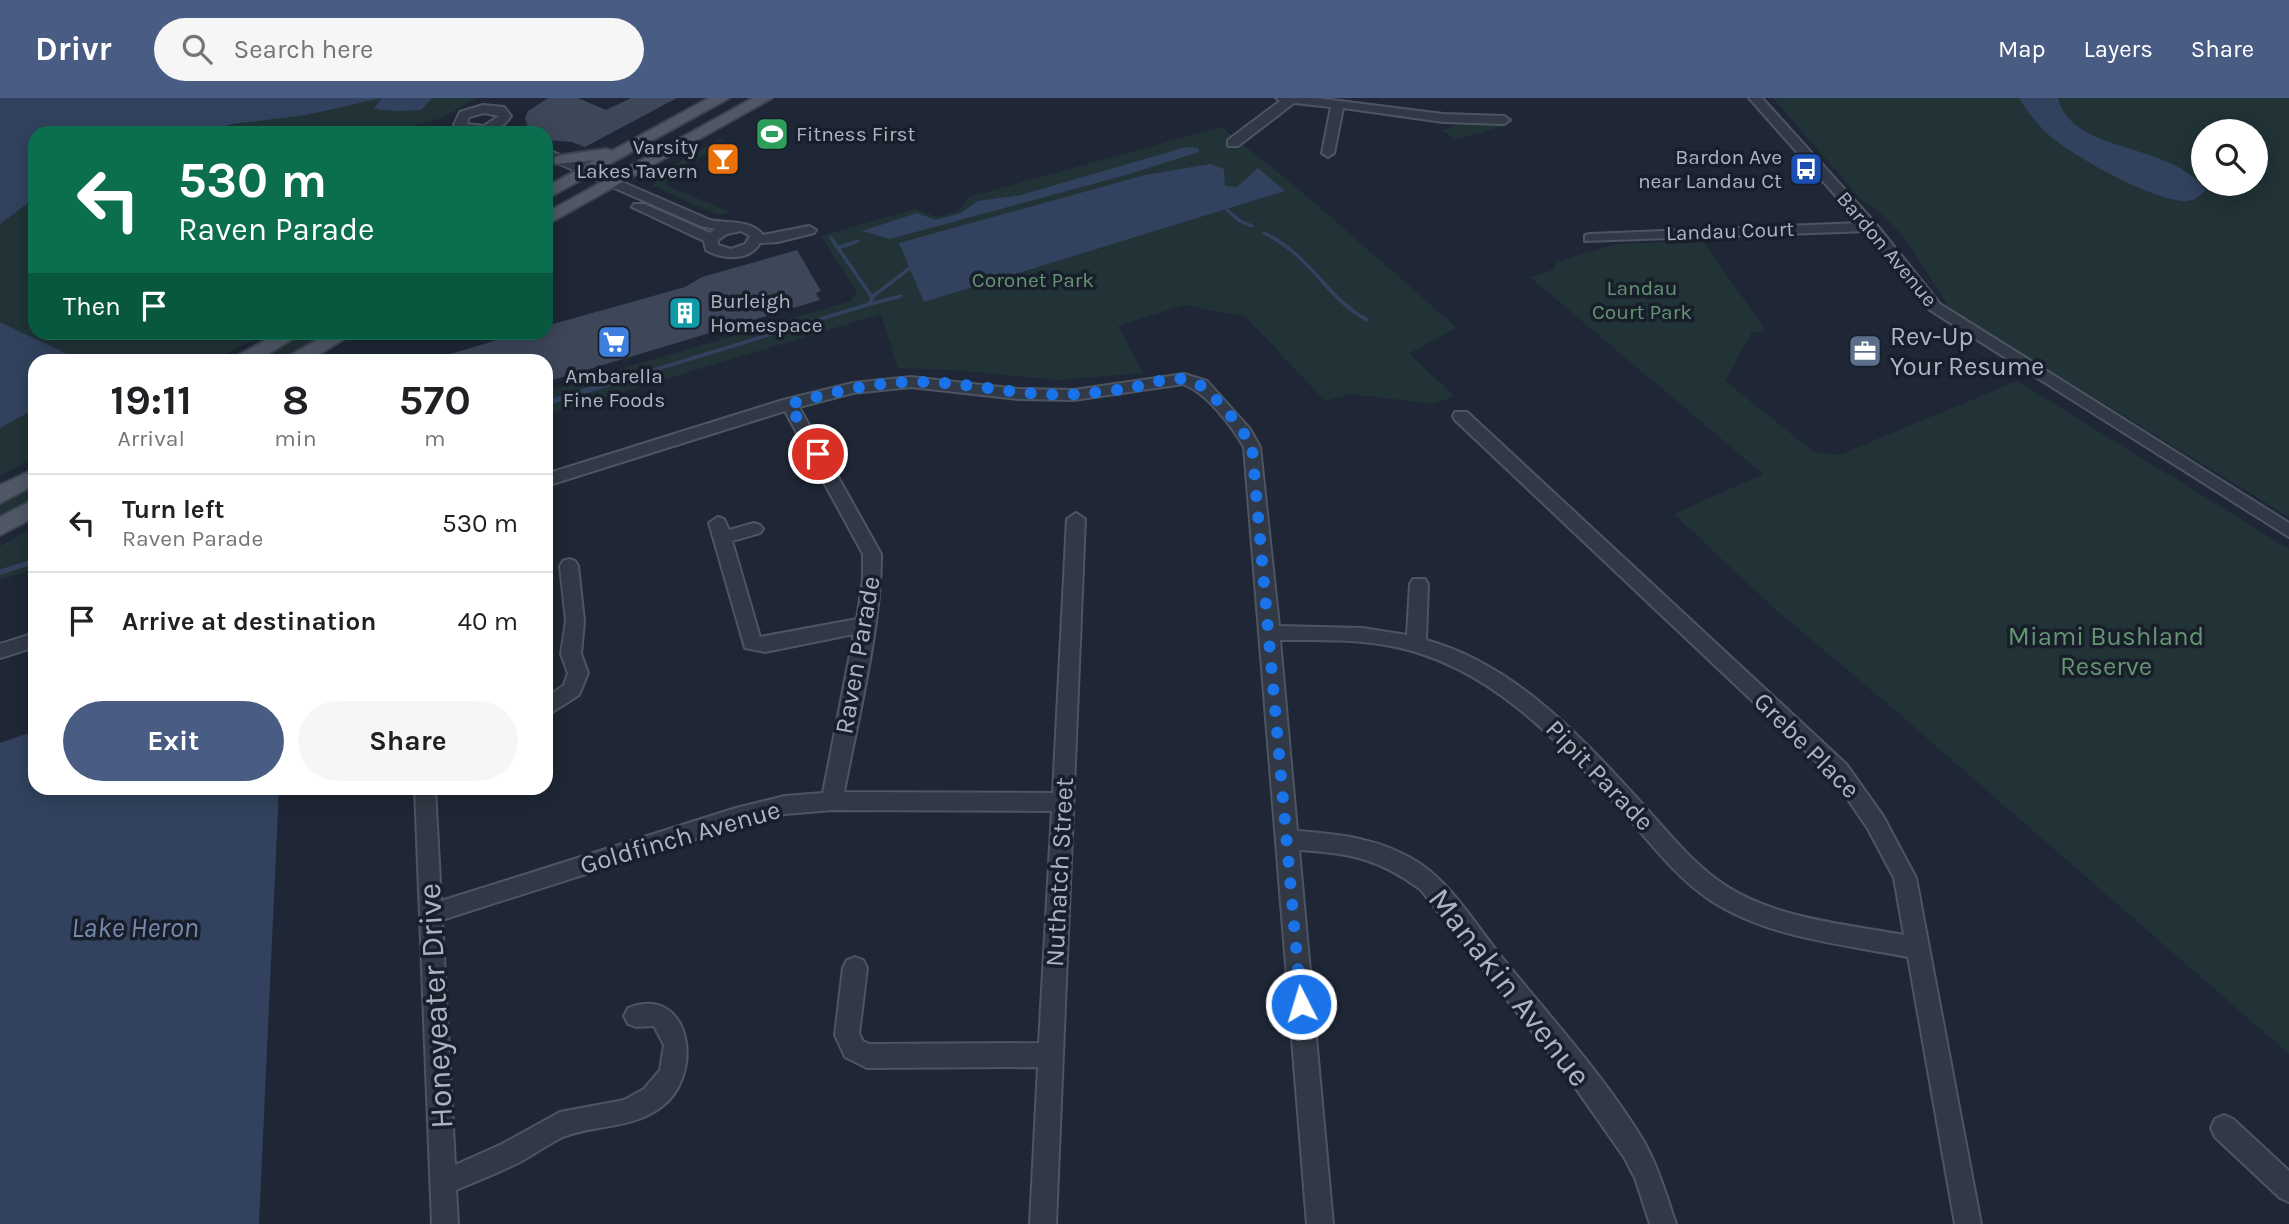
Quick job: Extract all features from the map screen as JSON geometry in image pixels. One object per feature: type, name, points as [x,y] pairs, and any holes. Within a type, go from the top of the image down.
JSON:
[{"type":"main road","points":[[553,190],[721,98]]},
{"type":"main road","points":[[553,216],[764,98]]},
{"type":"main road","points":[[553,169],[624,151]]},
{"type":"main road","points":[[635,191],[651,171],[652,161]]},
{"type":"main road","points":[[255,354],[280,340]]},
{"type":"main road","points":[[307,354],[332,340]]},
{"type":"main road","points":[[0,495],[28,479]]},
{"type":"main road","points":[[0,527],[28,511]]},
{"type":"street","points":[[463,126],[459,122],[464,115],[492,98]]},
{"type":"street","name":"Bardon Avenue","points":[[1755,98],[1871,227],[1926,298],[1943,313],[2289,531]]},
{"type":"street","points":[[1233,143],[1286,99],[1411,112],[1443,118],[1504,120]]},
{"type":"street","points":[[1328,153],[1338,105]]},
{"type":"street","points":[[476,110],[503,116]]},
{"type":"street","points":[[553,169],[582,175],[608,186],[711,239]]},
{"type":"street","points":[[608,186],[635,191],[706,223],[748,229],[755,233],[757,239]]},
{"type":"street","name":"Landau Court","points":[[1590,238],[1871,227]]},
{"type":"street","points":[[711,239],[729,228]]},
{"type":"street","points":[[757,239],[778,238],[809,230]]},
{"type":"street","points":[[711,239],[714,250],[731,253],[751,247],[757,239]]},
{"type":"street","points":[[553,478],[789,404],[853,388],[911,382],[965,385],[1019,394],[1074,395],[1176,379],[1201,385],[1244,433],[1252,447],[1320,1224]]},
{"type":"street","name":"Raven Parade","points":[[789,404],[872,554],[872,579],[832,801]]},
{"type":"street","name":"Grebe Place","points":[[1461,416],[1839,770],[1869,809],[1889,841],[1905,878],[1968,1224]]},
{"type":"street","name":"Nuthatch Street","points":[[1042,1224],[1076,519]]},
{"type":"street","points":[[754,529],[720,531],[752,643],[765,645],[823,631],[864,625]]},
{"type":"street","points":[[553,703],[572,690],[578,673],[571,654],[575,621],[569,566]]},
{"type":"street","points":[[1416,644],[1419,584]]},
{"type":"street","name":"Pipit Parade","points":[[1270,633],[1369,635],[1416,644],[1480,671],[1529,703],[1554,724],[1673,852],[1717,892],[1767,918],[1917,948]]},
{"type":"street","points":[[0,651],[28,642]]},
{"type":"street","name":"Honeyeater Drive","points":[[425,795],[445,1224]]},
{"type":"street","name":"Goldfinch Avenue","points":[[431,914],[736,817],[785,805],[832,801],[1062,802]]},
{"type":"street","name":"Manakin Avenue","points":[[1288,840],[1356,844],[1379,851],[1416,872],[1429,883],[1572,1063],[1633,1148],[1646,1173],[1662,1224]]},
{"type":"street","points":[[855,968],[847,1035],[854,1049],[867,1056],[1050,1055]]},
{"type":"street","points":[[443,1183],[511,1153],[560,1125],[627,1112],[653,1098],[672,1075],[676,1044],[662,1018],[652,1013],[636,1016]]},
{"type":"street","points":[[2224,1128],[2289,1189]]},
{"type":"green space","points":[[382,98],[375,109],[421,110],[432,98],[477,98],[442,118],[412,126],[234,126]]},
{"type":"green space","points":[[1773,98],[2289,98],[2289,517],[1951,310],[1902,235],[1877,210],[1862,201]]},
{"type":"green space","points":[[1463,121],[1483,121],[1504,126],[1455,140],[1442,130]]},
{"type":"green space","name":"Coronet Park","points":[[1221,127],[1300,190],[1457,328],[1409,353],[1454,396],[1434,404],[1351,394],[1325,401],[1246,317],[1184,305],[1118,326],[1143,373],[1057,380],[953,370],[898,368],[881,314],[553,413],[553,389],[851,301],[857,292],[821,236],[915,209],[937,217],[959,211],[968,197]]},
{"type":"green space","points":[[720,139],[727,142],[671,174],[665,185],[730,212],[718,215],[653,186],[668,168]]},
{"type":"green space","points":[[28,203],[28,335],[0,322],[0,224]]},
{"type":"green space","name":"Miami Bushland Reserve","points":[[1703,241],[1766,331],[1752,332],[1725,381],[1814,452],[1839,455],[2017,381],[2289,549],[2289,1054],[1775,609],[1674,514],[1763,474],[1530,277],[1555,269],[1556,262],[1616,244]]},
{"type":"green space","points":[[38,340],[253,340],[226,354],[67,354]]},
{"type":"green space","points":[[293,340],[321,340],[295,354],[267,354]]},
{"type":"green space","points":[[28,413],[28,461],[0,476],[0,428]]},
{"type":"green space","points":[[28,486],[28,503],[0,518],[0,502]]},
{"type":"green space","points":[[28,530],[28,571],[0,580],[0,546]]},
{"type":"water","points":[[0,98],[382,98],[306,115],[227,126],[28,126],[28,203],[0,224]]},
{"type":"water","points":[[382,98],[432,98],[421,110],[374,109]]},
{"type":"water","points":[[2019,98],[2058,98],[2067,116],[2082,130],[2148,154],[2190,174],[2191,196],[2198,196],[2187,201],[2173,199],[2115,177],[2062,145],[2033,118]]},
{"type":"water","points":[[1186,147],[1198,148],[1199,152],[1126,175],[890,239],[862,231],[917,213],[936,220],[961,213],[978,201],[1021,195]]},
{"type":"water","points":[[1210,164],[1224,169],[1225,186],[1237,187],[1258,168],[1285,191],[924,302],[899,243],[1145,175]]},
{"type":"water","points":[[0,322],[28,335],[28,340],[38,340],[67,354],[28,354],[28,413],[0,428]]},
{"type":"water","name":"Lake Heron","points":[[28,733],[28,795],[279,795],[259,1224],[0,1224],[0,743]]},
{"type":"building","points":[[548,98],[578,98],[606,110],[631,98],[677,98],[585,147],[572,142],[553,141],[553,126],[527,126],[525,118],[528,111]]},
{"type":"building","name":"Burleigh Homespace","points":[[797,250],[821,291],[816,293],[820,300],[553,380],[553,354],[450,354],[497,340],[553,340],[553,324],[685,287],[702,277]]},
{"type":"waterway","points":[[1227,210],[1240,221],[1252,226]]},
{"type":"waterway","points":[[1264,233],[1294,253],[1340,300],[1367,320]]},
{"type":"waterway","points":[[831,238],[872,297]]},
{"type":"waterway","points":[[838,248],[858,241]]},
{"type":"waterway","points":[[872,297],[910,268]]},
{"type":"waterway","points":[[870,304],[901,296]]},
{"type":"waterway","points":[[870,304],[872,297]]},
{"type":"waterway","points":[[608,384],[870,304]]},
{"type":"waterway","points":[[553,401],[614,382]]},
{"type":"waterway","points":[[0,572],[28,563]]},
{"type":"place","name":"Fitness First","points":[[772,134]]},
{"type":"place","name":"Varsity Lakes Tavern","points":[[723,159]]},
{"type":"place","name":"Bardon Ave near Landau Ct","points":[[1806,169]]},
{"type":"place","name":"Burleigh Homespace","points":[[685,313]]},
{"type":"place","name":"Ambarella Fine Foods","points":[[614,342]]},
{"type":"place","name":"Rev-Up Your Resume","points":[[1865,351]]},
{"type":"route","points":[[818,454],[789,404],[820,395],[881,384],[911,382],[965,385],[1019,394],[1074,395],[1184,379],[1201,385],[1223,408],[1252,447],[1301,1004]]},
{"type":"park label","name":"Landau Court Park","points":[[1642,300]]}]
